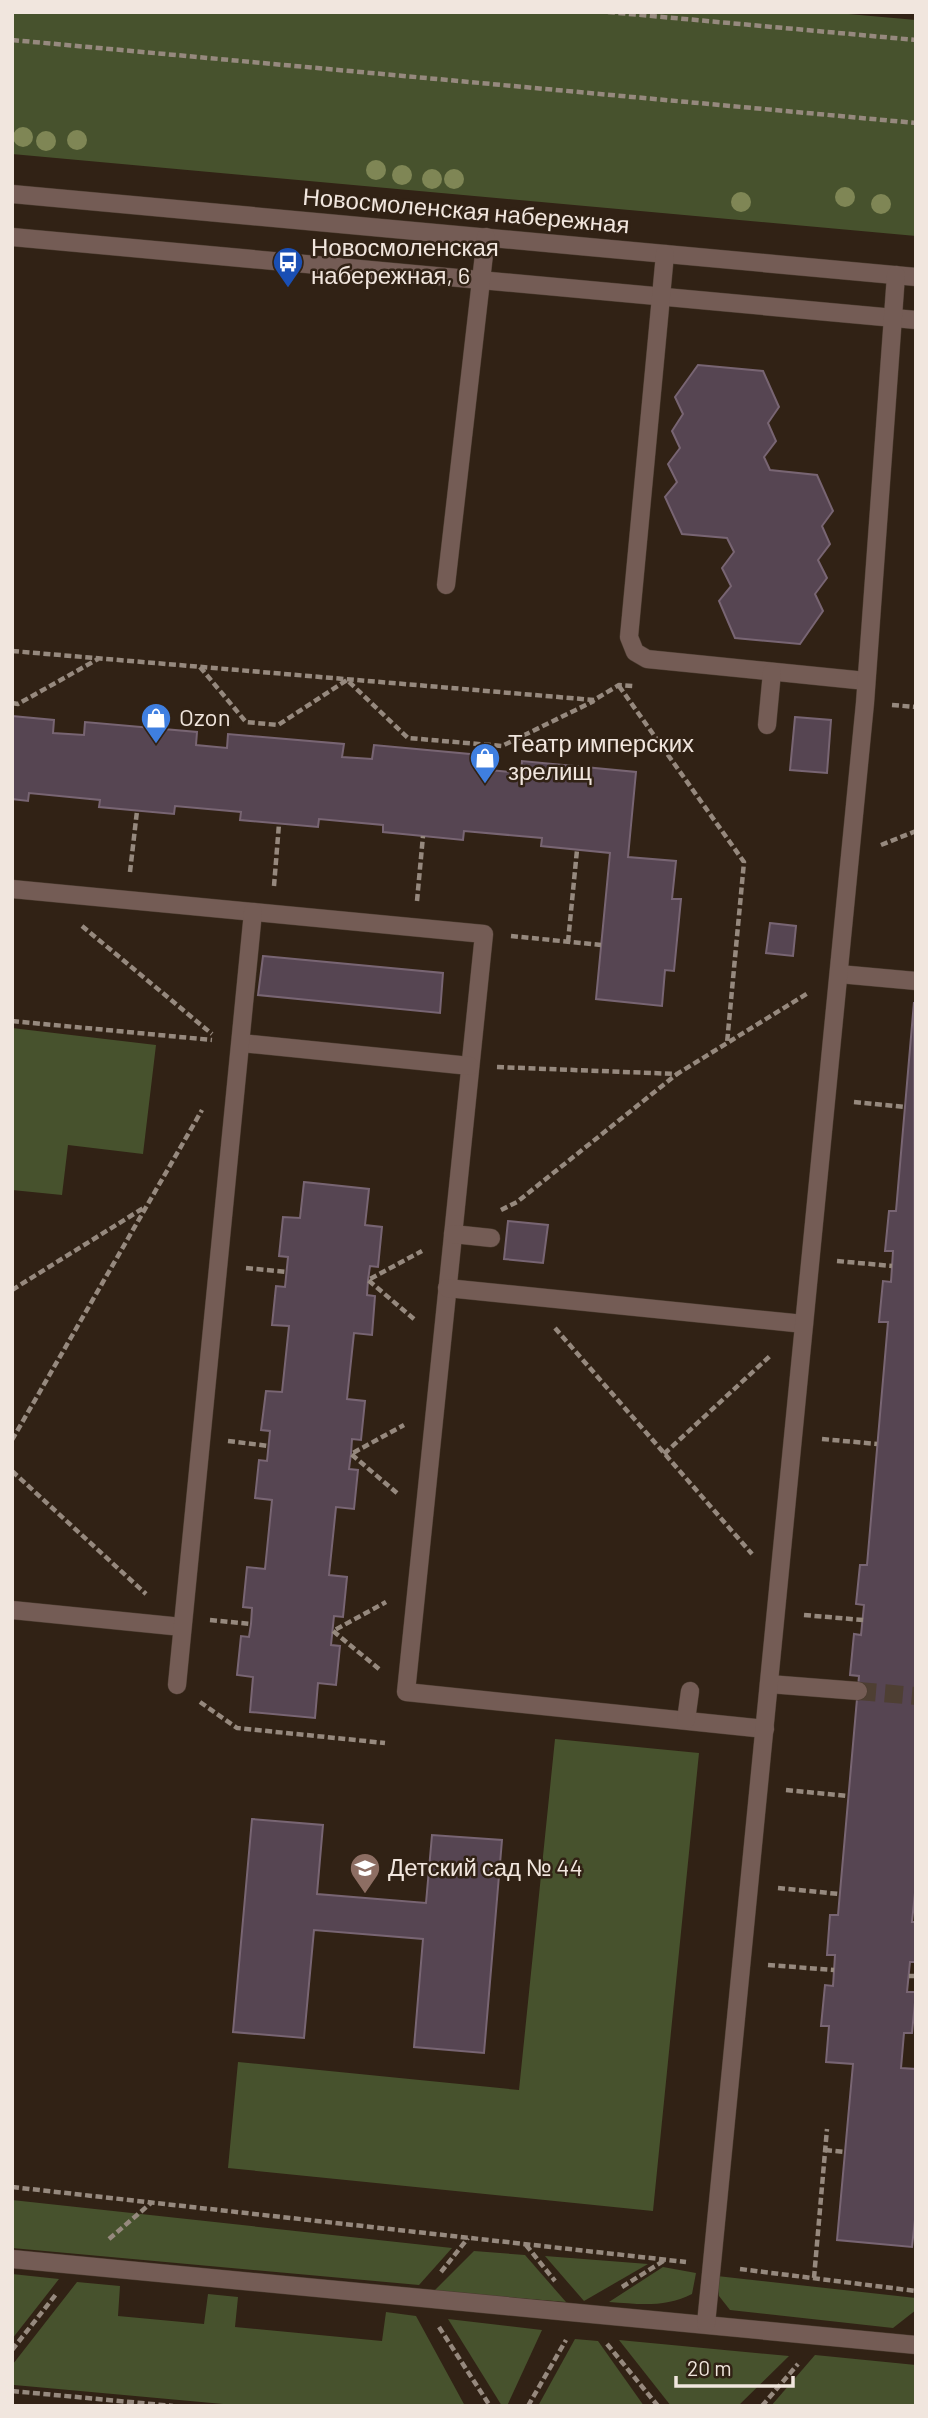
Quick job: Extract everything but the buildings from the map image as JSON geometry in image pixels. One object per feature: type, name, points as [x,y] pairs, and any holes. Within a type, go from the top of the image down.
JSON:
[{"type":"street","name":"Новосмоленская набережная","points":[[12,194],[916,276]]},
{"type":"street","points":[[12,237],[916,320]]},
{"type":"street","points":[[446,585],[486,237]]},
{"type":"street","points":[[665,254],[629,637],[635,652],[647,659],[866,681]]},
{"type":"street","points":[[706,2325],[839,974],[866,681],[896,275]]},
{"type":"street","points":[[767,725],[772,672]]},
{"type":"street","points":[[12,889],[484,933],[406,1692],[765,1728]]},
{"type":"street","points":[[177,1685],[253,912]]},
{"type":"street","points":[[839,974],[916,981]]},
{"type":"street","points":[[241,1043],[470,1066]]},
{"type":"street","points":[[453,1234],[491,1238]]},
{"type":"street","points":[[447,1288],[804,1324]]},
{"type":"street","points":[[12,1610],[183,1622]]},
{"type":"street","points":[[769,1684],[858,1691]]},
{"type":"street","points":[[686,1720],[690,1691]]},
{"type":"street","points":[[12,2259],[916,2345]]},
{"type":"path","points":[[608,12],[916,40]]},
{"type":"path","points":[[12,40],[916,124]]},
{"type":"path","points":[[12,651],[594,700]]},
{"type":"path","points":[[12,703],[18,704],[99,658]]},
{"type":"path","points":[[200,667],[246,722],[278,725],[347,680]]},
{"type":"path","points":[[347,680],[408,738],[502,746],[619,685],[646,687]]},
{"type":"path","points":[[619,685],[744,862],[727,1043]]},
{"type":"path","points":[[127,899],[137,811]]},
{"type":"path","points":[[271,913],[279,824]]},
{"type":"path","points":[[415,927],[423,836]]},
{"type":"path","points":[[568,942],[577,850]]},
{"type":"path","points":[[12,1021],[220,1041],[41,891]]},
{"type":"path","points":[[484,933],[601,945]]},
{"type":"path","points":[[496,1213],[517,1202],[677,1074],[839,974]]},
{"type":"path","points":[[470,1066],[677,1074]]},
{"type":"path","points":[[826,1100],[905,1107]]},
{"type":"path","points":[[12,1440],[207,1101]]},
{"type":"path","points":[[12,1290],[147,1206]]},
{"type":"path","points":[[442,1342],[368,1280],[453,1234]]},
{"type":"path","points":[[811,1259],[892,1266]]},
{"type":"path","points":[[219,1265],[286,1272]]},
{"type":"path","points":[[527,1296],[779,1584]]},
{"type":"path","points":[[664,1454],[804,1324]]},
{"type":"path","points":[[424,1516],[351,1454],[435,1408]]},
{"type":"path","points":[[793,1436],[877,1444]]},
{"type":"path","points":[[201,1439],[269,1446]]},
{"type":"path","points":[[12,1471],[183,1622],[251,1624]]},
{"type":"path","points":[[406,1692],[333,1631],[417,1584]]},
{"type":"path","points":[[776,1612],[863,1620]]},
{"type":"path","points":[[177,1685],[237,1728],[385,1743]]},
{"type":"path","points":[[758,1788],[848,1796]]},
{"type":"path","points":[[749,1886],[839,1894]]},
{"type":"path","points":[[742,1963],[834,1970]]},
{"type":"path","points":[[909,1976],[916,1976]]},
{"type":"path","points":[[814,2278],[827,2129]]},
{"type":"path","points":[[825,2150],[845,2152]]},
{"type":"path","points":[[12,2187],[687,2262]]},
{"type":"path","points":[[12,2350],[79,2265],[151,2203]]},
{"type":"path","points":[[735,2268],[916,2291]]},
{"type":"path","points":[[762,2406],[821,2336]]},
{"type":"path","points":[[12,2391],[173,2406]]},
{"type":"green space","points":[[12,12],[826,12],[916,20],[916,236],[12,154]]},
{"type":"green space","points":[[12,1028],[156,1045],[143,1154],[68,1145],[62,1195],[12,1190]]},
{"type":"green space","points":[[555,1739],[699,1753],[653,2211],[228,2168],[238,2062],[519,2090]]},
{"type":"green space","points":[[12,2200],[452,2248],[419,2285],[12,2248]]},
{"type":"green space","points":[[474,2251],[525,2255],[566,2302],[434,2291]]},
{"type":"green space","points":[[545,2256],[648,2264],[584,2301]]},
{"type":"green space","points":[[663,2267],[696,2273],[692,2294],[661,2303],[609,2302]]},
{"type":"green space","points":[[12,2274],[59,2279],[12,2339]]},
{"type":"green space","points":[[717,2276],[916,2298],[916,2310],[893,2328],[730,2310],[719,2296]]},
{"type":"green space","points":[[77,2282],[120,2286],[118,2316],[204,2324],[208,2294],[238,2297],[235,2327],[382,2341],[386,2312],[416,2316],[465,2406],[245,2406],[14,2385],[13,2364]]},
{"type":"green space","points":[[448,2319],[542,2330],[507,2406],[502,2406]]},
{"type":"green space","points":[[575,2339],[598,2341],[644,2406],[538,2406]]},
{"type":"green space","points":[[619,2340],[789,2356],[738,2406],[671,2406]]},
{"type":"green space","points":[[815,2355],[916,2365],[916,2406],[771,2406]]},
{"type":"tunnel","points":[[858,1691],[916,1696]]},
{"type":"place","name":"Новосмоленская набережная, 6","points":[[288,289]]},
{"type":"place","name":"Ozon","points":[[156,745]]},
{"type":"place","name":"Театр имперских зрелищ","points":[[485,785]]},
{"type":"place","name":"Детский сад № 44","points":[[365,1895]]}]
